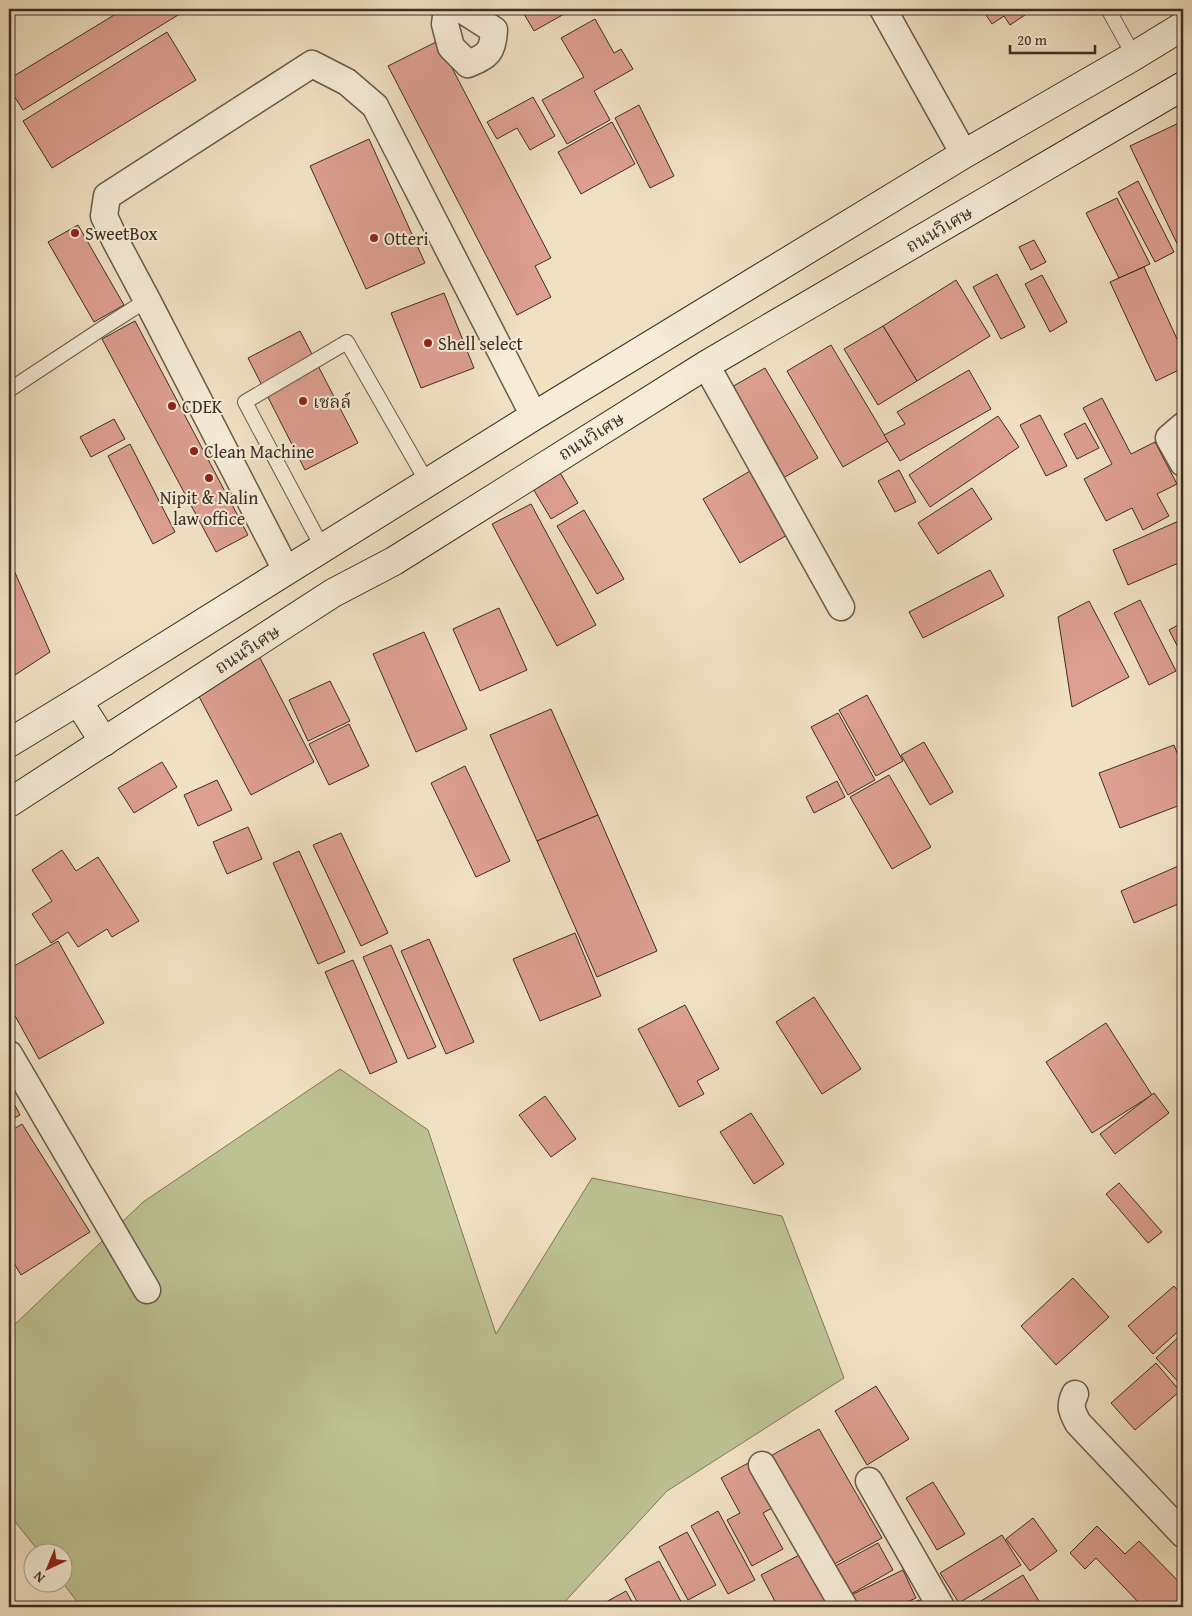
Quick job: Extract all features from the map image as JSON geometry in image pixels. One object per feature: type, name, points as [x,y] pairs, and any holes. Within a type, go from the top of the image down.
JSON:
[{"type":"main road","points":[[9,743],[78,702],[534,416],[964,154],[1183,26]]},
{"type":"main road","name":"ถนนวิเศษ","points":[[9,803],[334,593],[394,561],[706,365],[1183,86]]},
{"type":"main road","points":[[78,702],[104,742]]},
{"type":"street","points":[[447,9],[445,24],[451,47],[468,64],[482,58],[493,46],[494,30],[461,9]]},
{"type":"street","points":[[883,9],[964,154]]},
{"type":"street","points":[[286,570],[147,300],[114,240],[104,216],[107,196],[312,64],[347,82],[375,106],[534,416]]},
{"type":"street","points":[[706,365],[841,607]]},
{"type":"street","points":[[1183,426],[1169,438],[1183,463]]},
{"type":"street","points":[[9,1054],[147,1290]]},
{"type":"street","points":[[1075,1394],[1071,1402],[1073,1413],[1078,1423],[1183,1534]]},
{"type":"street","points":[[762,1465],[844,1607]]},
{"type":"street","points":[[869,1481],[941,1607]]},
{"type":"lane","points":[[1108,9],[1134,56]]},
{"type":"lane","points":[[9,390],[147,300]]},
{"type":"lane","points":[[322,548],[245,402],[347,342],[427,482]]},
{"type":"green space","points":[[340,1069],[428,1130],[496,1334],[592,1178],[782,1216],[844,1378],[667,1491],[560,1607],[81,1607],[71,1594],[72,1544],[33,1544],[9,1514],[9,1330],[143,1202]]},
{"type":"building","points":[[124,9],[181,9],[183,12],[23,110],[9,88],[9,79]]},
{"type":"building","points":[[521,9],[573,9],[534,31]]},
{"type":"building","points":[[982,9],[1034,9],[1010,25],[1004,16],[992,24]]},
{"type":"building","points":[[595,19],[614,53],[621,49],[633,69],[594,91],[610,120],[567,144],[542,100],[584,77],[561,38]]},
{"type":"building","points":[[167,32],[196,80],[52,168],[23,121]]},
{"type":"building","points":[[438,41],[551,258],[535,266],[551,297],[517,315],[388,66]]},
{"type":"building","points":[[533,97],[555,136],[530,150],[517,128],[497,139],[487,122]]},
{"type":"building","points":[[639,105],[674,176],[650,188],[615,118]]},
{"type":"building","points":[[1183,121],[1183,256],[1130,146]]},
{"type":"building","points":[[612,122],[635,164],[581,194],[558,152]]},
{"type":"building","points":[[369,139],[425,263],[366,289],[310,166]]},
{"type":"building","points":[[1138,181],[1174,252],[1155,262],[1118,192]]},
{"type":"building","points":[[1117,198],[1150,264],[1119,278],[1086,213]]},
{"type":"building","points":[[78,225],[124,305],[94,322],[48,242]]},
{"type":"building","points":[[1034,240],[1046,262],[1031,270],[1019,247]]},
{"type":"building","points":[[1144,267],[1183,352],[1183,368],[1156,381],[1110,282]]},
{"type":"building","points":[[997,274],[1025,327],[1001,339],[973,287]]},
{"type":"building","points":[[1042,275],[1067,322],[1050,332],[1025,284]]},
{"type":"building","points":[[956,280],[990,336],[917,381],[883,326]]},
{"type":"building","points":[[444,293],[474,368],[421,388],[391,313]]},
{"type":"building","points":[[135,321],[248,535],[216,552],[102,339]]},
{"type":"building","points":[[883,326],[917,381],[878,405],[844,349]]},
{"type":"building","name":"เชลล์","points":[[300,331],[358,443],[305,470],[248,358]]},
{"type":"building","points":[[831,345],[888,441],[843,467],[787,371]]},
{"type":"building","points":[[765,368],[818,458],[783,478],[730,388]]},
{"type":"building","points":[[969,370],[991,409],[900,461],[884,435],[905,424],[897,412]]},
{"type":"building","points":[[1102,398],[1131,454],[1155,442],[1177,484],[1157,494],[1169,516],[1143,530],[1132,508],[1106,521],[1084,479],[1112,464],[1083,408]]},
{"type":"building","points":[[1040,415],[1067,466],[1046,476],[1020,425]]},
{"type":"building","points":[[998,416],[1019,447],[930,507],[909,475]]},
{"type":"building","points":[[114,419],[125,439],[91,457],[80,437]]},
{"type":"building","points":[[1085,423],[1099,448],[1077,459],[1064,434]]},
{"type":"building","points":[[130,444],[175,532],[153,544],[108,456]]},
{"type":"building","points":[[899,470],[916,502],[895,512],[878,481]]},
{"type":"building","points":[[559,471],[578,503],[551,519],[532,487]]},
{"type":"building","points":[[750,471],[787,535],[740,563],[703,499]]},
{"type":"building","points":[[972,488],[992,519],[938,554],[918,523]]},
{"type":"building","points":[[531,504],[596,625],[557,646],[492,524]]},
{"type":"building","points":[[584,510],[624,579],[597,594],[557,526]]},
{"type":"building","points":[[1181,520],[1183,526],[1183,561],[1128,585],[1113,550]]},
{"type":"building","points":[[9,559],[50,652],[9,679]]},
{"type":"building","points":[[990,570],[1004,596],[923,638],[909,612]]},
{"type":"building","points":[[1140,600],[1176,671],[1149,685],[1114,613]]},
{"type":"building","points":[[1089,601],[1129,677],[1072,707],[1058,617]]},
{"type":"building","points":[[499,608],[527,670],[480,691],[453,629]]},
{"type":"building","points":[[1183,622],[1183,657],[1169,630]]},
{"type":"building","points":[[424,632],[467,729],[416,752],[373,654]]},
{"type":"building","points":[[259,656],[314,762],[251,795],[195,689]]},
{"type":"building","points":[[330,681],[350,721],[308,741],[289,700]]},
{"type":"building","points":[[867,695],[903,761],[876,776],[839,710]]},
{"type":"building","points":[[551,709],[598,815],[537,841],[490,735]]},
{"type":"building","points":[[838,713],[875,780],[848,795],[811,727]]},
{"type":"building","points":[[349,724],[369,766],[329,785],[309,744]]},
{"type":"building","points":[[924,742],[953,792],[930,805],[901,755]]},
{"type":"building","points":[[1174,745],[1183,768],[1183,804],[1120,828],[1099,773]]},
{"type":"building","points":[[162,762],[177,787],[134,813],[118,788]]},
{"type":"building","points":[[465,766],[510,861],[476,877],[431,783]]},
{"type":"building","points":[[889,775],[931,847],[892,869],[850,797]]},
{"type":"building","points":[[217,780],[232,810],[198,826],[184,795]]},
{"type":"building","points":[[837,781],[845,797],[814,813],[806,797]]},
{"type":"building","points":[[598,815],[657,951],[597,977],[537,841]]},
{"type":"building","points":[[248,827],[262,859],[227,874],[213,842]]},
{"type":"building","points":[[341,833],[388,933],[361,946],[313,845]]},
{"type":"building","points":[[62,850],[76,871],[98,857],[139,921],[112,937],[107,929],[78,947],[68,932],[51,943],[32,914],[52,901],[32,870]]},
{"type":"building","points":[[299,851],[345,952],[318,964],[273,863]]},
{"type":"building","points":[[1183,864],[1183,902],[1134,923],[1121,891]]},
{"type":"building","points":[[575,933],[601,996],[540,1021],[513,959]]},
{"type":"building","points":[[429,939],[474,1042],[446,1054],[401,951]]},
{"type":"building","points":[[58,941],[104,1023],[39,1059],[9,1005],[9,969]]},
{"type":"building","points":[[391,945],[436,1047],[408,1059],[363,957]]},
{"type":"building","points":[[353,960],[397,1062],[370,1074],[325,972]]},
{"type":"building","points":[[814,997],[861,1069],[822,1094],[776,1022]]},
{"type":"building","points":[[685,1005],[719,1069],[697,1081],[704,1094],[679,1107],[638,1029]]},
{"type":"building","points":[[1106,1023],[1152,1095],[1092,1133],[1046,1062]]},
{"type":"building","points":[[1154,1093],[1169,1113],[1115,1154],[1100,1134]]},
{"type":"building","points":[[9,1094],[20,1115],[9,1121]]},
{"type":"building","points":[[545,1096],[576,1139],[551,1157],[519,1115]]},
{"type":"building","points":[[751,1113],[784,1164],[754,1184],[720,1132]]},
{"type":"building","points":[[22,1124],[90,1232],[21,1275],[9,1255],[9,1132]]},
{"type":"building","points":[[1119,1183],[1162,1232],[1148,1243],[1106,1194]]},
{"type":"building","points":[[1073,1278],[1109,1317],[1056,1365],[1021,1326]]},
{"type":"building","points":[[1174,1286],[1183,1297],[1183,1327],[1153,1354],[1128,1326]]},
{"type":"building","points":[[1183,1333],[1183,1387],[1156,1358]]},
{"type":"building","points":[[1156,1363],[1180,1391],[1135,1430],[1111,1403]]},
{"type":"building","points":[[876,1386],[909,1439],[867,1465],[835,1411]]},
{"type":"building","points":[[819,1429],[882,1538],[829,1567],[767,1458]]},
{"type":"building","points":[[750,1462],[774,1507],[763,1513],[783,1549],[752,1566],[727,1520],[740,1513],[721,1478]]},
{"type":"building","points":[[933,1482],[965,1534],[937,1550],[906,1498]]},
{"type":"building","points":[[718,1511],[755,1580],[728,1594],[691,1526]]},
{"type":"building","points":[[1033,1518],[1057,1551],[1030,1571],[1006,1539]]},
{"type":"building","points":[[1097,1526],[1125,1554],[1139,1541],[1183,1586],[1183,1599],[1174,1607],[1143,1607],[1096,1558],[1085,1569],[1070,1553]]},
{"type":"building","points":[[687,1532],[716,1585],[688,1600],[659,1547]]},
{"type":"building","points":[[1002,1535],[1021,1565],[959,1603],[940,1573]]},
{"type":"building","points":[[878,1543],[893,1570],[846,1597],[830,1569]]},
{"type":"building","points":[[803,1553],[832,1607],[778,1607],[761,1575]]},
{"type":"building","points":[[659,1561],[684,1607],[640,1607],[625,1579]]},
{"type":"building","points":[[903,1570],[916,1598],[896,1607],[854,1607],[849,1596]]},
{"type":"building","points":[[1023,1575],[1039,1601],[1028,1607],[985,1607],[981,1601]]},
{"type":"building","points":[[626,1591],[635,1607],[597,1607]]},
{"type":"building","points":[[919,1600],[922,1607],[904,1607]]},
{"type":"place","name":"SweetBox","points":[[75,233]]},
{"type":"place","name":"Otteri","points":[[374,238]]},
{"type":"place","name":"Shell select","points":[[428,343]]},
{"type":"place","name":"เชลล์","points":[[303,401]]},
{"type":"place","name":"CDEK","points":[[172,406]]},
{"type":"place","name":"Clean Machine","points":[[194,451]]},
{"type":"place","name":"Nipit & Nalin law office","points":[[209,478]]}]
